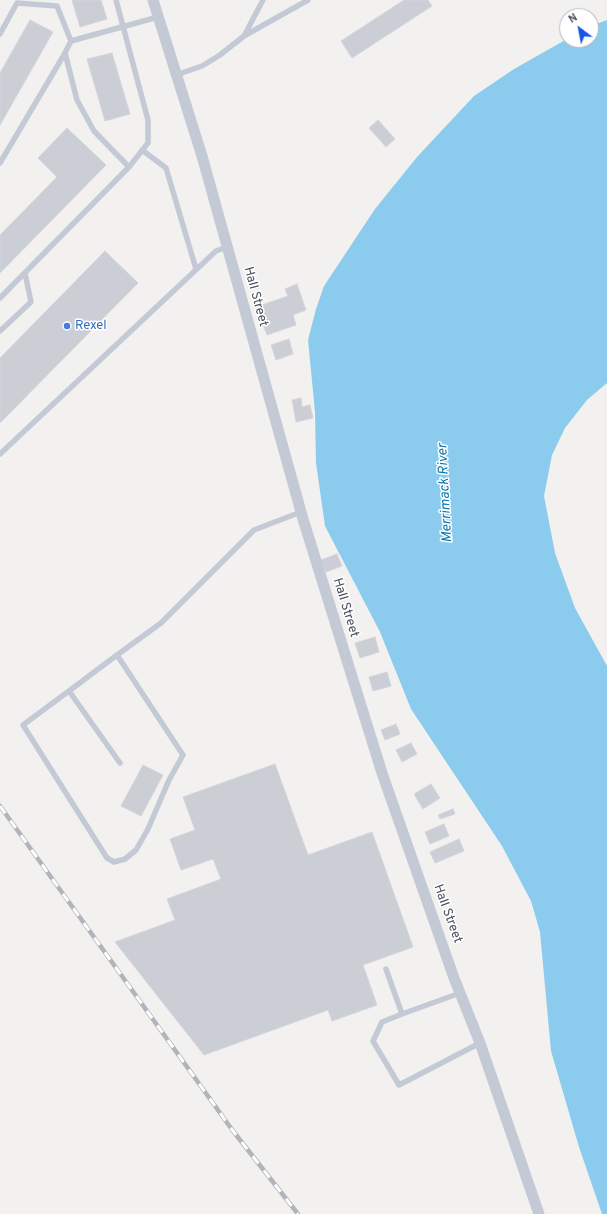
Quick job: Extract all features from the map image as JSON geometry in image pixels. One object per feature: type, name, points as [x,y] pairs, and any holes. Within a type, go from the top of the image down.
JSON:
[{"type":"street","name":"Hall Street","points":[[153,0],[202,156],[301,512],[382,773],[460,993],[480,1043],[539,1214]]},
{"type":"lane","points":[[0,298],[129,167],[148,143],[148,120],[116,0]]},
{"type":"lane","points":[[244,36],[263,0]]},
{"type":"lane","points":[[176,75],[202,66],[220,55],[244,36],[308,0]]},
{"type":"lane","points":[[0,34],[17,4],[56,3],[70,41],[65,53],[0,163]]},
{"type":"lane","points":[[70,41],[158,17]]},
{"type":"lane","points":[[65,53],[77,100],[94,131],[129,167]]},
{"type":"lane","points":[[142,150],[166,168],[196,270]]},
{"type":"lane","points":[[0,454],[216,251],[227,247]]},
{"type":"lane","points":[[0,331],[31,302],[25,273]]},
{"type":"lane","points":[[117,655],[183,755],[169,780],[148,829],[136,850],[124,859],[114,862],[108,858],[23,725],[117,655],[161,623],[254,530],[301,512]]},
{"type":"lane","points":[[69,691],[120,763]]},
{"type":"lane","points":[[386,969],[402,1014]]},
{"type":"lane","points":[[460,993],[382,1022],[373,1041],[399,1085],[480,1043]]},
{"type":"water","name":"Merrimack River","points":[[607,20],[607,383],[587,400],[565,428],[552,455],[544,496],[555,553],[575,608],[607,666],[607,1214],[602,1214],[579,1147],[551,1051],[540,932],[531,901],[502,846],[411,709],[380,632],[325,526],[316,463],[315,412],[308,340],[324,286],[375,209],[417,157],[474,96],[514,69],[559,44],[559,48],[599,48],[599,23]]},
{"type":"building","points":[[72,0],[101,0],[107,19],[80,27]]},
{"type":"building","points":[[404,0],[428,0],[432,6],[352,58],[341,41]]},
{"type":"building","points":[[30,20],[53,32],[0,125],[0,73]]},
{"type":"building","points":[[112,53],[130,114],[105,121],[87,59]]},
{"type":"building","points":[[378,120],[395,139],[386,147],[369,128]]},
{"type":"building","points":[[67,128],[106,165],[0,273],[0,235],[57,177],[38,158]]},
{"type":"building","points":[[105,251],[138,283],[0,423],[0,358]]},
{"type":"building","points":[[297,284],[306,310],[293,315],[296,325],[267,335],[256,307],[288,296],[285,289]]},
{"type":"building","points":[[289,339],[293,354],[276,360],[271,345]]},
{"type":"building","points":[[301,398],[302,407],[310,405],[313,418],[296,422],[292,400]]},
{"type":"building","points":[[337,554],[342,566],[326,572],[321,560]]},
{"type":"building","points":[[375,637],[379,652],[360,658],[355,643]]},
{"type":"building","points":[[387,672],[391,686],[373,691],[369,677]]},
{"type":"building","points":[[396,724],[400,734],[385,740],[381,730]]},
{"type":"building","points":[[411,743],[417,754],[402,762],[396,750]]},
{"type":"building","points":[[275,764],[308,855],[372,832],[413,947],[363,965],[377,1005],[332,1021],[328,1010],[204,1055],[115,942],[175,920],[167,899],[221,879],[213,859],[181,870],[170,839],[195,830],[183,797]]},
{"type":"building","points":[[143,765],[163,775],[141,816],[121,806]]},
{"type":"building","points":[[431,784],[440,798],[423,809],[414,794]]},
{"type":"building","points":[[453,809],[455,814],[440,819],[438,815]]},
{"type":"building","points":[[444,824],[449,836],[430,844],[425,832]]},
{"type":"building","points":[[459,839],[464,851],[435,863],[430,852]]},
{"type":"railway","points":[[0,806],[233,1131],[298,1214]]},
{"type":"place","name":"Rexel","points":[[67,326]]}]
